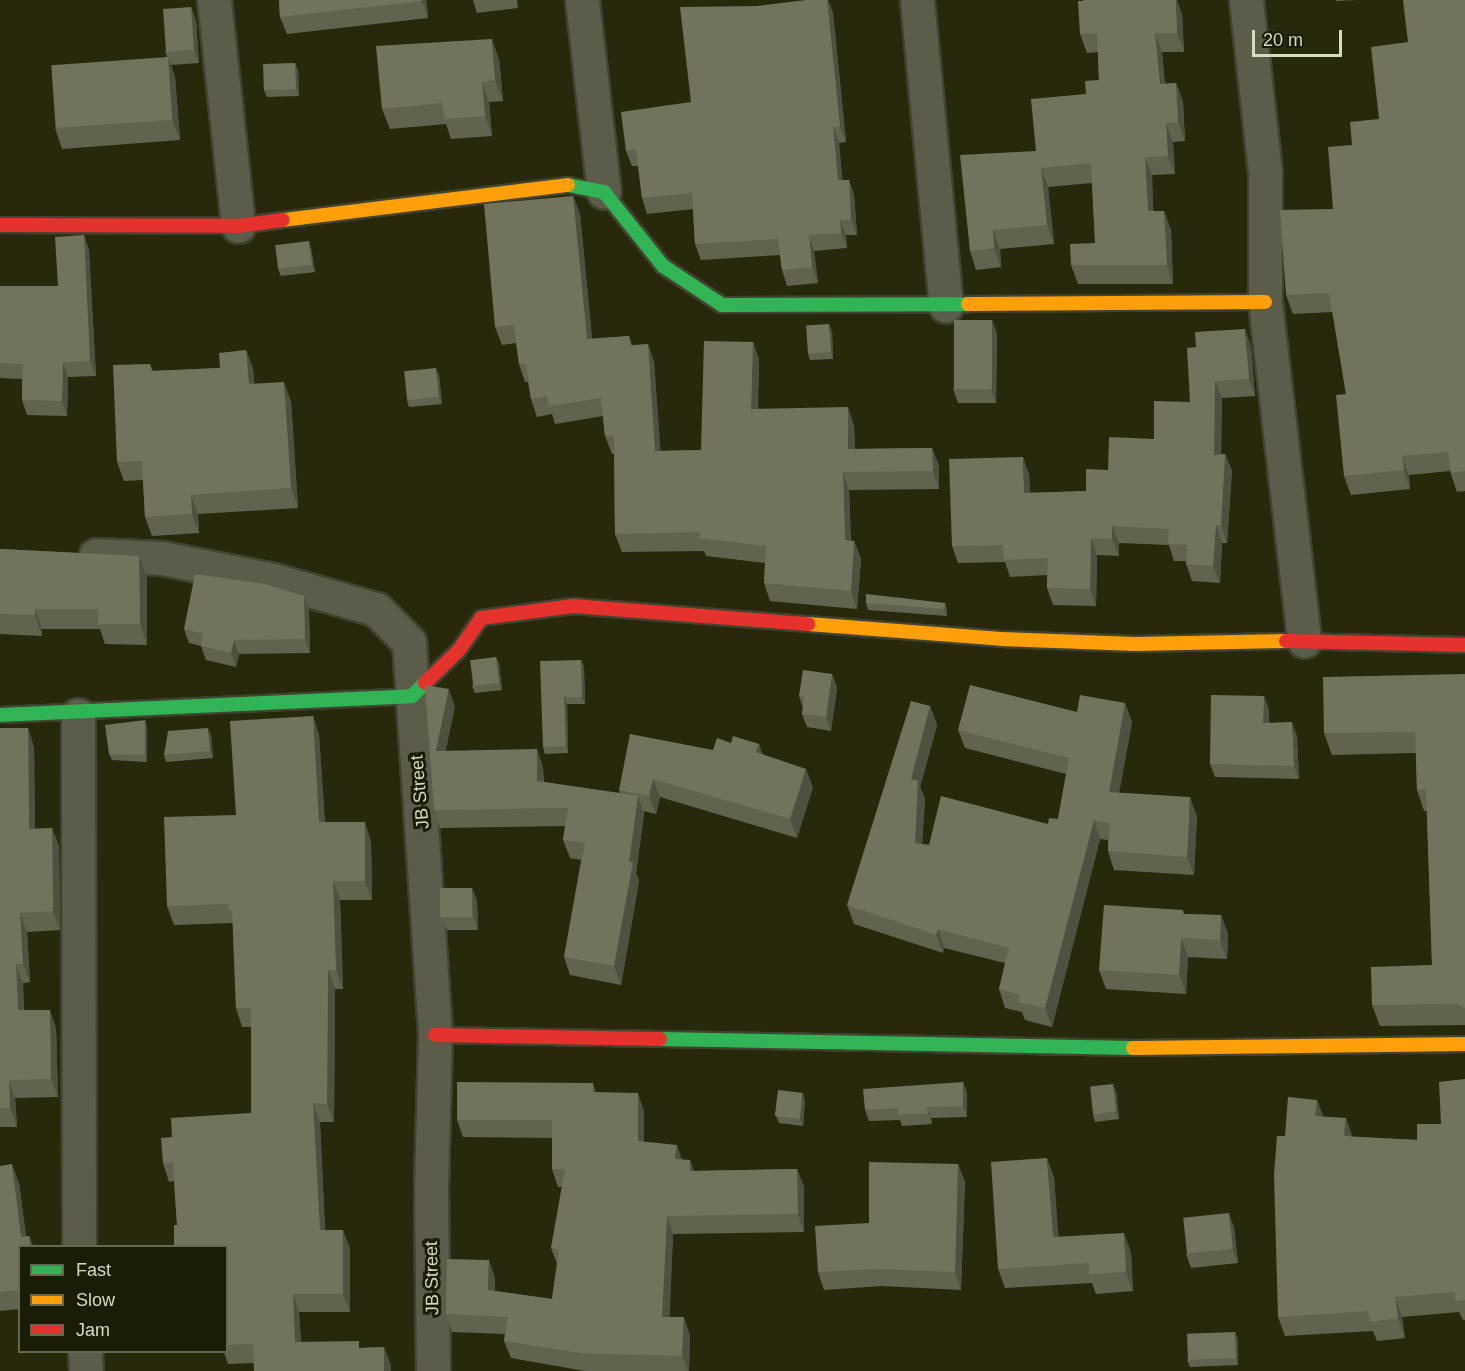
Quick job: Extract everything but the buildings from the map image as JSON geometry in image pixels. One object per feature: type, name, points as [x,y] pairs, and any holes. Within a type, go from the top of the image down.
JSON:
[{"type":"street","points":[[214,0],[238,226]]},
{"type":"street","points":[[582,0],[604,192],[663,266],[722,305],[946,306],[1265,303]]},
{"type":"street","points":[[917,0],[946,306]]},
{"type":"street","points":[[1246,0],[1265,172],[1265,303],[1304,641]]},
{"type":"street","points":[[0,225],[238,226],[567,185],[604,192]]},
{"type":"street","name":"JB Street","points":[[69,554],[162,558],[274,580],[376,609],[409,642],[435,1035],[431,1188],[433,1371]]},
{"type":"street","points":[[0,716],[78,715],[412,696],[459,650],[481,618],[573,606],[1001,639],[1135,644],[1304,641],[1465,645]]},
{"type":"street","points":[[78,715],[79,1245]]},
{"type":"street","points":[[435,1035],[1116,1048],[1465,1044]]},
{"type":"street","points":[[85,1353],[86,1371]]},
{"type":"traffic: fast","points":[[568,185],[604,192],[663,266],[722,305],[968,304]]},
{"type":"traffic: fast","points":[[0,715],[412,696],[425,683]]},
{"type":"traffic: fast","points":[[660,1039],[1133,1048]]},
{"type":"traffic: slow","points":[[283,220],[568,185]]},
{"type":"traffic: slow","points":[[968,304],[1265,302]]},
{"type":"traffic: slow","points":[[808,624],[1001,639],[1135,644],[1286,641]]},
{"type":"traffic: slow","points":[[1133,1048],[1465,1044]]},
{"type":"traffic: jam","points":[[0,225],[238,226],[283,220]]},
{"type":"traffic: jam","points":[[425,683],[459,650],[481,618],[573,606],[808,624]]},
{"type":"traffic: jam","points":[[1286,641],[1465,645]]},
{"type":"traffic: jam","points":[[435,1035],[660,1039]]}]
